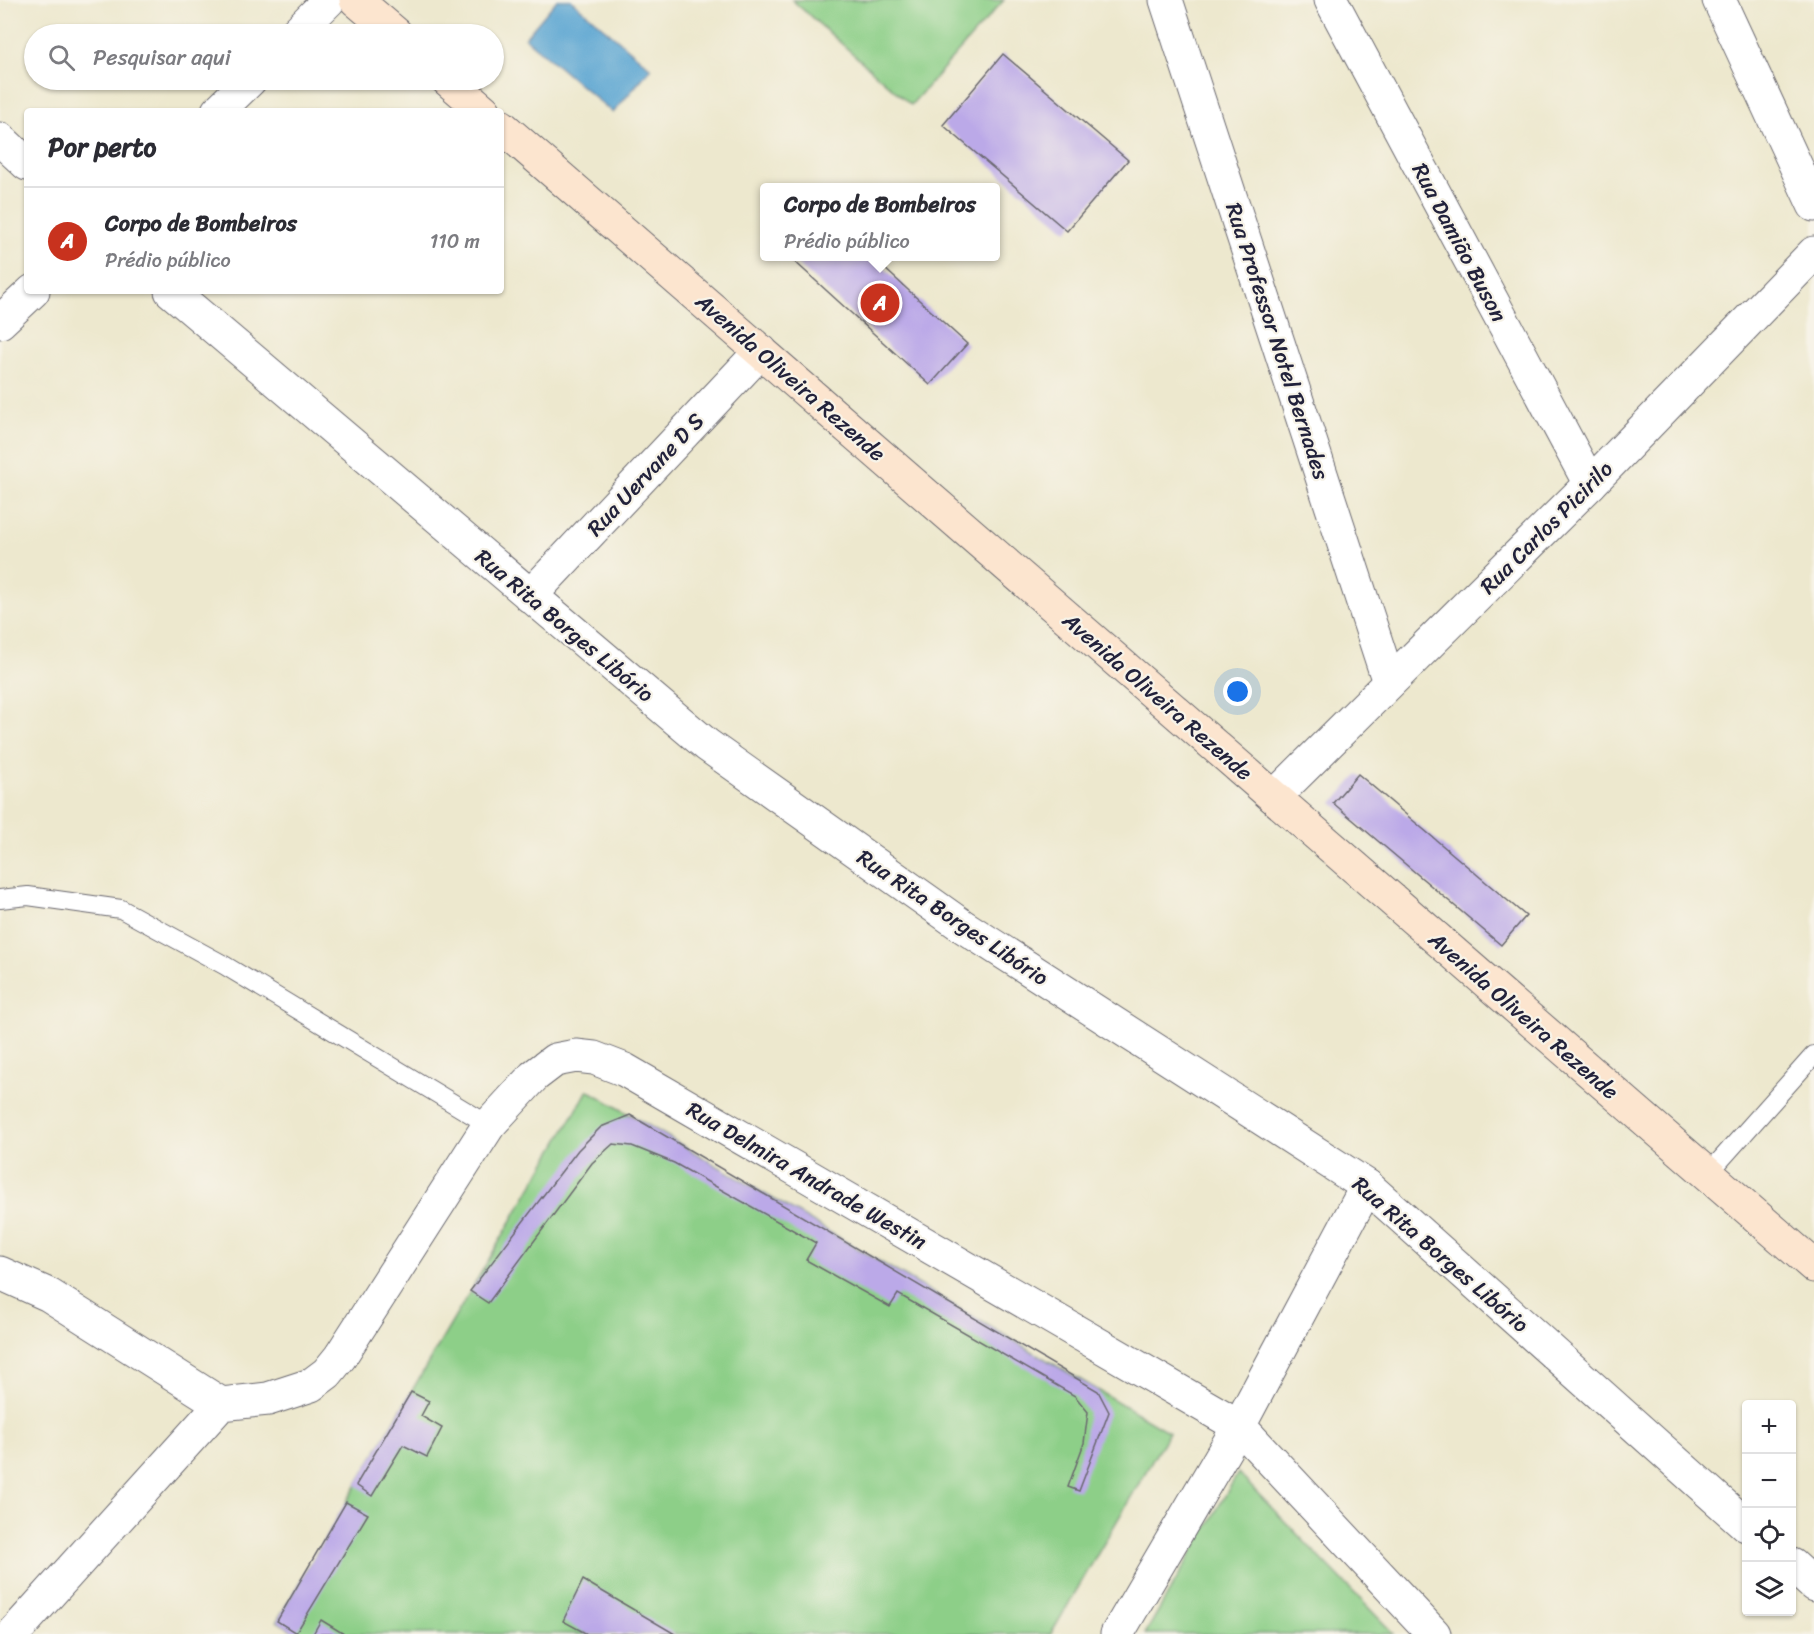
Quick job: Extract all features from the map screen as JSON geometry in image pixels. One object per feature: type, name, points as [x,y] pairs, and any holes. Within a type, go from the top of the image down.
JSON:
[{"type":"main road","points":[[356,0],[384,24]]},
{"type":"main road","points":[[460,90],[481,108]]},
{"type":"main road","name":"Avenida Oliveira Rezende","points":[[504,129],[1814,1266]]},
{"type":"street","points":[[305,24],[329,0]]},
{"type":"street","name":"Rua Professor Notel Bernades","points":[[1166,0],[1389,682]]},
{"type":"street","name":"Rua Damião Buson","points":[[1331,0],[1590,484]]},
{"type":"street","points":[[1719,0],[1814,205]]},
{"type":"street","points":[[221,108],[240,90]]},
{"type":"street","points":[[0,139],[24,161]]},
{"type":"street","name":"Rua Carlos Picirilo","points":[[1274,797],[1590,484],[1814,254]]},
{"type":"street","points":[[0,322],[30,294]]},
{"type":"street","name":"Rua Rita Borges Libório","points":[[175,294],[707,745],[955,921],[1367,1186],[1742,1521]]},
{"type":"street","name":"Rua Uervane D S","points":[[530,596],[761,351]]},
{"type":"street","name":"Rua Delmira Andrade Westin","points":[[221,1404],[267,1399],[311,1385],[327,1373],[340,1357],[489,1125],[534,1076],[555,1060],[576,1056],[594,1058],[625,1070],[1239,1426],[1434,1634]]},
{"type":"street","points":[[1118,1634],[1239,1426],[1367,1186]]},
{"type":"street","points":[[0,1273],[49,1296],[221,1404],[13,1634]]},
{"type":"street","points":[[1796,1569],[1814,1585]]},
{"type":"lane","points":[[0,899],[28,896],[121,909],[224,965],[489,1125]]},
{"type":"lane","points":[[1708,1174],[1814,1055]]},
{"type":"green space","points":[[792,0],[1004,0],[911,105]]},
{"type":"green space","points":[[588,1090],[1169,1432],[1051,1634],[298,1634],[277,1621]]},
{"type":"green space","points":[[1238,1473],[1394,1634],[1145,1634]]},
{"type":"water","points":[[557,0],[571,0],[651,68],[613,113],[525,38]]},
{"type":"building","points":[[1003,54],[1128,160],[1067,231],[943,125]]},
{"type":"building","points":[[794,261],[876,261],[967,344],[930,385]]},
{"type":"building","points":[[1358,774],[1526,916],[1501,945],[1333,803]]},
{"type":"building","points":[[630,1115],[1098,1391],[1109,1412],[1079,1491],[1068,1487],[1084,1443],[1088,1412],[1075,1396],[898,1294],[890,1307],[806,1260],[816,1243],[674,1163],[632,1146],[613,1144],[592,1163],[488,1303],[470,1291],[578,1150],[601,1127]]},
{"type":"building","points":[[411,1392],[429,1401],[421,1416],[442,1428],[427,1457],[403,1445],[372,1496],[356,1485]]},
{"type":"building","points":[[346,1502],[368,1514],[296,1633],[277,1621]]},
{"type":"building","points":[[583,1580],[675,1634],[587,1634],[563,1621]]},
{"type":"building","points":[[321,1620],[344,1634],[313,1634]]},
{"type":"place","name":"Corpo de Bombeiros","points":[[880,303]]}]
